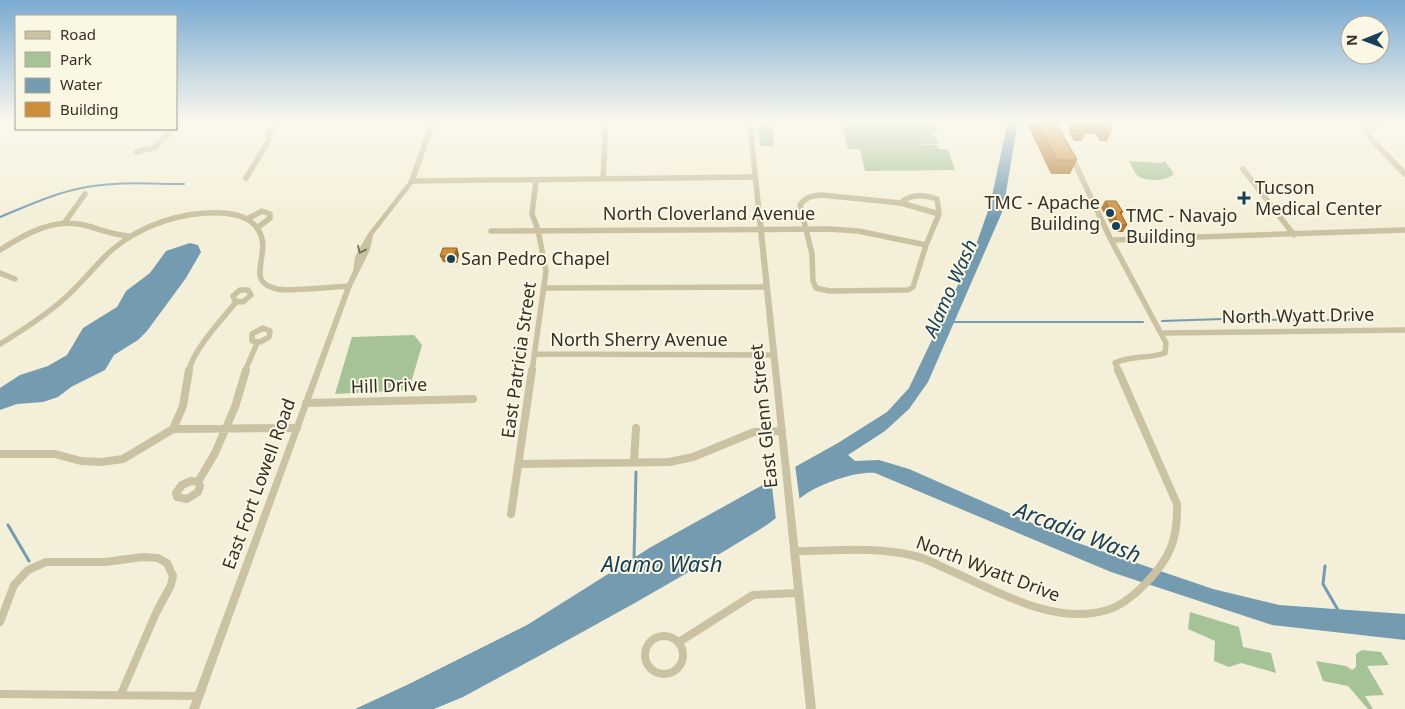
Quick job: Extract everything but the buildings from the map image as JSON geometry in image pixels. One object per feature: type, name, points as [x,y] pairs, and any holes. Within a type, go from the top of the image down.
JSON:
[{"type":"street","points":[[246,178],[260,154]]},
{"type":"street","name":"East Fort Lowell Road","points":[[194,709],[350,286],[367,250],[370,235],[412,181],[421,154]]},
{"type":"street","points":[[603,179],[604,154]]},
{"type":"street","name":"East Glenn Street","points":[[753,154],[810,709]]},
{"type":"street","points":[[1070,154],[1085,182],[1097,214],[1162,334]]},
{"type":"street","points":[[1387,154],[1405,174]]},
{"type":"street","points":[[1243,169],[1294,235]]},
{"type":"street","points":[[412,181],[755,178]]},
{"type":"street","name":"East Patricia Street","points":[[510,514],[545,288],[546,271],[538,230],[532,214],[536,181]]},
{"type":"street","points":[[65,222],[85,194]]},
{"type":"street","points":[[901,204],[905,199],[912,196],[928,196],[937,199],[939,214],[926,245],[913,287],[908,290],[829,291],[816,288],[813,281],[812,254],[804,229],[800,205],[804,199],[811,196],[826,196],[901,204],[939,214]]},
{"type":"street","points":[[246,219],[262,212],[270,214],[270,218],[257,228]]},
{"type":"street","points":[[0,344],[43,316],[66,297],[113,249],[129,236],[158,223],[201,213],[234,215],[246,219],[257,228],[265,239],[264,254],[258,271],[260,280],[266,286],[278,289],[350,286]]},
{"type":"street","points":[[0,250],[35,231],[65,222],[82,225],[112,236],[129,236]]},
{"type":"street","name":"North Cloverland Avenue","points":[[491,231],[804,229],[858,232],[926,245]]},
{"type":"street","points":[[1111,240],[1405,230]]},
{"type":"street","points":[[0,273],[15,279]]},
{"type":"street","points":[[545,288],[767,287]]},
{"type":"street","points":[[0,454],[55,454],[81,461],[101,462],[123,459],[142,449],[173,428],[183,406],[190,364],[211,333],[236,302]]},
{"type":"street","name":"North Wyatt Drive","points":[[794,551],[886,550],[914,555],[1034,606],[1060,613],[1107,610],[1123,601],[1141,587],[1162,567],[1175,540],[1178,522],[1177,504],[1115,363],[1120,359],[1156,357],[1165,353],[1166,342],[1162,334],[1405,330]]},
{"type":"street","points":[[198,482],[215,453],[235,407],[242,379],[257,343]]},
{"type":"street","name":"North Sherry Avenue","points":[[534,354],[774,355]]},
{"type":"street","name":"Hill Drive","points":[[306,403],[473,399]]},
{"type":"street","points":[[173,428],[297,428]]},
{"type":"street","points":[[634,462],[636,428]]},
{"type":"street","points":[[519,464],[669,462],[693,456],[754,432],[782,431]]},
{"type":"street","points":[[0,622],[14,584],[28,570],[46,562],[105,562],[143,557],[158,558],[167,563],[173,576],[171,585],[156,613],[121,694]]},
{"type":"street","points":[[679,642],[754,596],[799,593]]},
{"type":"street","points":[[665,635],[675,638],[679,642],[683,654],[681,663],[677,668],[671,673],[660,675],[650,669],[644,657],[648,643],[656,637],[665,635]]},
{"type":"street","points":[[0,694],[198,696]]},
{"type":"green space","points":[[861,154],[950,154],[955,170],[865,171]]},
{"type":"green space","points":[[1129,161],[1161,163],[1165,161],[1174,174],[1161,179],[1151,180],[1142,178],[1135,173]]},
{"type":"green space","points":[[414,335],[422,345],[409,390],[335,394],[352,337]]},
{"type":"green space","points":[[1190,612],[1239,627],[1243,647],[1271,653],[1276,673],[1241,663],[1229,667],[1214,661],[1215,641],[1188,629]]},
{"type":"green space","points":[[1362,650],[1381,652],[1389,665],[1367,666],[1384,695],[1365,696],[1373,709],[1368,709],[1348,686],[1323,681],[1316,661],[1346,666],[1352,670],[1356,667],[1356,654]]},
{"type":"water","name":"Alamo Wash","points":[[1001,154],[1012,154],[1003,210],[928,382],[909,409],[885,431],[848,455],[855,461],[879,460],[909,469],[1075,542],[1213,589],[1279,605],[1405,614],[1405,640],[1272,625],[1111,572],[875,473],[868,473],[844,477],[814,489],[766,525],[723,552],[463,697],[434,709],[355,709],[527,625],[651,547],[838,443],[887,412],[909,388],[974,251],[990,205]]},
{"type":"water","points":[[190,243],[198,245],[201,252],[186,278],[147,331],[138,340],[114,355],[105,370],[71,387],[58,397],[43,402],[17,404],[0,410],[0,388],[20,375],[48,366],[67,355],[83,328],[117,307],[126,291],[150,273],[166,251]]},
{"type":"pier","points":[[795,464],[800,503],[776,520],[771,478]]},
{"type":"waterway","points":[[0,217],[54,196],[87,187],[123,183],[184,184]]},
{"type":"waterway","points":[[1162,321],[1222,319]]},
{"type":"waterway","points":[[1233,319],[1282,320]]},
{"type":"waterway","points":[[1343,320],[1355,319]]},
{"type":"waterway","points":[[1294,320],[1331,320]]},
{"type":"waterway","points":[[952,322],[1143,322]]},
{"type":"waterway","points":[[634,560],[636,472]]},
{"type":"waterway","points":[[8,525],[29,561]]},
{"type":"waterway","points":[[1325,566],[1323,584],[1338,610]]},
{"type":"place","name":"Tucson Medical Center","points":[[1244,198]]},
{"type":"place","name":"TMC - Apache Building","points":[[1110,213]]},
{"type":"place","name":"TMC - Navajo Building","points":[[1116,226]]},
{"type":"place","name":"San Pedro Chapel","points":[[451,259]]},
{"type":"water label","name":"Arcadia Wash","points":[[1078,532]]}]
